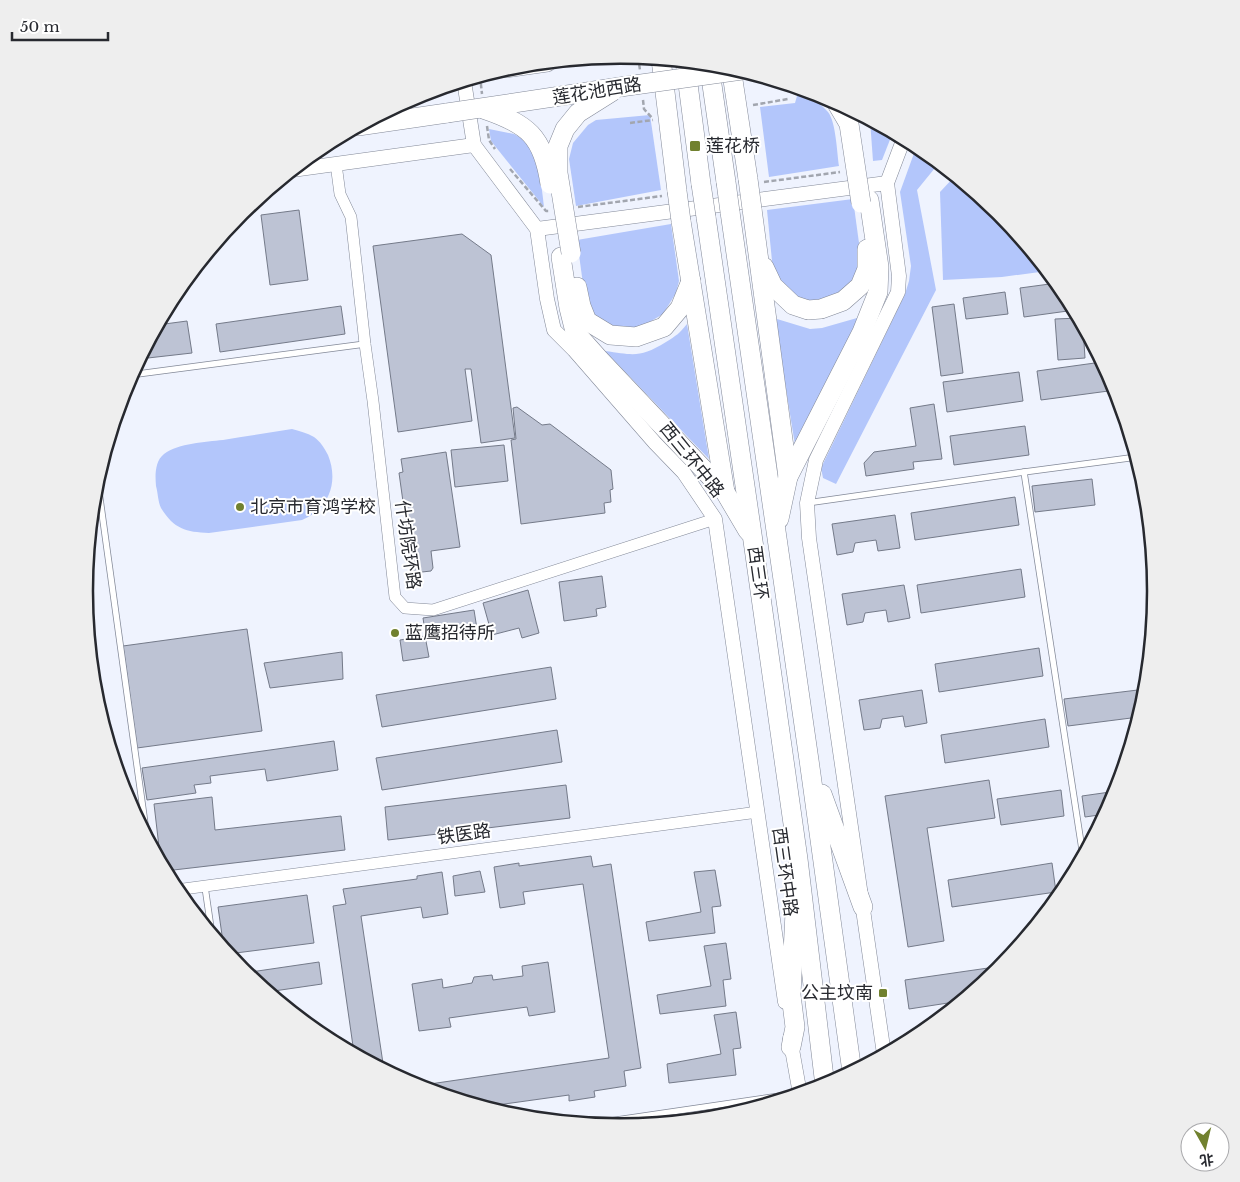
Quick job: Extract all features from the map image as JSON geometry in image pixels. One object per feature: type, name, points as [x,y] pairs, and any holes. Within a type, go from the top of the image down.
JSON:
[{"type":"highway","points":[[662,66],[681,221],[725,492]]},
{"type":"highway","name":"西三环","points":[[686,68],[798,859],[824,1077]]},
{"type":"highway","name":"西三环","points":[[710,72],[851,1065]]},
{"type":"highway","name":"莲花池西路","points":[[377,123],[620,86],[718,73]]},
{"type":"highway","points":[[732,76],[788,477]]},
{"type":"highway","points":[[620,86],[578,113],[564,129],[558,146],[558,173],[566,255],[568,308],[575,332],[725,492],[754,541]]},
{"type":"highway","points":[[482,108],[518,122],[533,135],[543,152],[566,255],[587,321],[610,334],[636,337],[664,327],[680,308],[691,280]]},
{"type":"highway","points":[[777,533],[788,477],[862,332],[878,292],[879,267],[849,124],[843,113]]},
{"type":"highway","points":[[756,250],[772,286],[793,305],[808,310],[821,309],[843,301],[860,286],[867,269],[867,242],[858,120]]},
{"type":"highway","points":[[809,760],[863,907]]},
{"type":"highway","points":[[791,1047],[795,1028],[791,995],[798,859]]},
{"type":"street","name":"西三环中路","points":[[465,88],[474,145],[537,229],[547,299],[554,330],[684,473],[715,519],[791,1047],[799,1086]]},
{"type":"street","points":[[306,168],[474,145]]},
{"type":"street","points":[[883,1048],[809,538],[808,503],[816,460],[898,292],[899,276],[886,183],[901,145]]},
{"type":"street","name":"什坊院环路","points":[[336,164],[340,194],[351,217],[395,597],[406,608],[433,610],[715,519]]},
{"type":"street","points":[[537,229],[886,183]]},
{"type":"street","name":"铁医路","points":[[186,889],[758,812]]},
{"type":"lane","points":[[140,374],[365,344]]},
{"type":"lane","points":[[808,503],[1130,458]]},
{"type":"lane","points":[[1024,472],[1082,846]]},
{"type":"lane","points":[[100,502],[144,818]]},
{"type":"lane","points":[[205,887],[210,922]]},
{"type":"lane","points":[[632,1118],[759,1099]]},
{"type":"path","points":[[754,105],[788,99]]},
{"type":"path","points":[[630,123],[654,120]]},
{"type":"shaded area","points":[[797,96],[818,102],[831,117],[839,166],[769,177],[760,107],[795,103]]},
{"type":"shaded area","points":[[650,115],[661,190],[576,206],[569,159],[573,143],[588,125],[596,120]]},
{"type":"shaded area","points":[[871,127],[891,138],[882,160],[873,161]]},
{"type":"shaded area","points":[[489,129],[514,134],[533,145],[538,157],[544,207],[491,141]]},
{"type":"shaded area","points":[[914,154],[935,168],[917,190],[936,290],[836,484],[823,478],[821,468],[905,294],[909,281],[911,266],[900,192]]},
{"type":"shaded area","points":[[951,181],[993,218],[1039,272],[1002,277],[943,280],[940,192]]},
{"type":"shaded area","points":[[853,199],[862,265],[852,282],[829,301],[805,302],[788,294],[773,271],[767,210]]},
{"type":"shaded area","points":[[671,224],[679,281],[676,293],[663,314],[643,326],[629,329],[614,327],[597,318],[586,306],[577,240]]},
{"type":"shaded area","points":[[857,318],[858,321],[795,445],[775,321],[777,319],[810,329],[822,328]]},
{"type":"shaded area","points":[[687,324],[709,459],[605,351],[637,354],[650,351],[673,338]]},
{"type":"shaded area","points":[[292,429],[309,434],[316,439],[327,453],[331,465],[332,485],[329,494],[319,509],[311,515],[302,520],[209,533],[194,532],[181,528],[171,521],[161,508],[156,486],[157,464],[161,457],[170,450],[192,444]]},
{"type":"building","points":[[299,210],[308,280],[270,285],[261,215]]},
{"type":"building","points":[[462,234],[491,255],[515,438],[481,443],[471,369],[465,369],[472,421],[398,432],[373,246]]},
{"type":"building","points":[[1048,284],[1067,311],[1024,317],[1020,288]]},
{"type":"building","points":[[1005,292],[1008,314],[966,319],[963,298]]},
{"type":"building","points":[[954,304],[963,373],[941,376],[932,307]]},
{"type":"building","points":[[341,306],[345,334],[220,352],[216,324]]},
{"type":"building","points":[[1071,318],[1084,340],[1085,358],[1058,360],[1055,319]]},
{"type":"building","points":[[187,321],[192,353],[147,358],[165,324]]},
{"type":"building","points":[[1095,363],[1108,391],[1041,400],[1037,371]]},
{"type":"building","points":[[1019,372],[1023,401],[947,412],[943,382]]},
{"type":"building","points":[[934,404],[942,459],[913,462],[914,469],[866,476],[864,463],[874,452],[916,446],[910,408]]},
{"type":"building","points":[[517,407],[542,425],[550,424],[611,470],[613,489],[610,490],[611,502],[604,503],[605,513],[521,524],[511,440],[516,439],[513,408]]},
{"type":"building","points":[[1025,426],[1029,455],[954,465],[950,436]]},
{"type":"building","points":[[504,445],[508,481],[455,487],[451,450]]},
{"type":"building","points":[[446,452],[460,547],[431,551],[433,568],[431,571],[413,573],[399,473],[403,472],[401,459]]},
{"type":"building","points":[[1092,479],[1095,505],[1035,512],[1032,486]]},
{"type":"building","points":[[1015,497],[1019,525],[915,540],[911,513]]},
{"type":"building","points":[[895,515],[900,548],[878,551],[876,540],[855,543],[853,552],[837,555],[832,524]]},
{"type":"building","points":[[1021,569],[1025,597],[921,613],[917,585]]},
{"type":"building","points":[[602,576],[606,607],[596,609],[597,616],[564,621],[559,582]]},
{"type":"building","points":[[904,585],[910,618],[888,622],[886,610],[865,613],[863,622],[847,625],[842,594]]},
{"type":"building","points":[[528,590],[539,633],[522,638],[519,628],[492,635],[483,603]]},
{"type":"building","points":[[474,610],[477,629],[426,638],[423,618]]},
{"type":"building","points":[[247,629],[262,731],[137,748],[123,646]]},
{"type":"building","points":[[425,636],[429,657],[403,661],[400,640]]},
{"type":"building","points":[[1039,648],[1043,676],[939,692],[935,664]]},
{"type":"building","points":[[342,652],[343,679],[270,688],[264,663]]},
{"type":"building","points":[[551,667],[556,699],[382,727],[376,695]]},
{"type":"building","points":[[922,690],[927,723],[905,727],[903,716],[882,719],[880,728],[864,730],[859,700]]},
{"type":"building","points":[[1138,690],[1131,718],[1068,726],[1064,699]]},
{"type":"building","points":[[1045,719],[1049,747],[945,763],[941,735]]},
{"type":"building","points":[[557,730],[562,762],[382,790],[376,758]]},
{"type":"building","points":[[334,741],[338,770],[267,781],[265,769],[210,776],[211,783],[194,785],[196,793],[147,800],[142,768]]},
{"type":"building","points":[[989,780],[995,818],[927,828],[944,941],[908,947],[885,796]]},
{"type":"building","points":[[566,785],[570,818],[388,840],[385,807]]},
{"type":"building","points":[[1061,790],[1064,816],[1001,825],[997,799]]},
{"type":"building","points":[[1107,792],[1097,815],[1085,817],[1082,796]]},
{"type":"building","points":[[212,797],[215,830],[341,816],[345,850],[173,870],[159,847],[154,804]]},
{"type":"building","points":[[591,856],[593,867],[611,864],[641,1068],[624,1071],[626,1086],[594,1091],[595,1097],[569,1101],[569,1095],[502,1104],[433,1084],[609,1058],[583,884],[523,892],[525,904],[500,908],[494,867],[519,863],[519,866]]},
{"type":"building","points":[[1052,863],[1055,888],[1052,893],[952,907],[948,880]]},
{"type":"building","points":[[715,870],[721,906],[712,907],[715,933],[649,941],[646,922],[701,912],[694,872]]},
{"type":"building","points":[[480,871],[485,892],[455,896],[453,876]]},
{"type":"building","points":[[442,872],[448,914],[423,918],[421,907],[361,916],[383,1062],[353,1046],[333,906],[346,904],[343,889],[417,879],[417,876]]},
{"type":"building","points":[[307,895],[314,943],[237,953],[222,937],[218,907]]},
{"type":"building","points":[[726,943],[731,979],[723,980],[726,1006],[660,1014],[657,995],[711,986],[704,946]]},
{"type":"building","points":[[319,962],[322,984],[276,991],[255,971]]},
{"type":"building","points":[[548,962],[555,1012],[529,1016],[527,1007],[449,1018],[451,1027],[419,1031],[412,984],[442,979],[443,988],[472,983],[474,977],[492,975],[493,980],[523,976],[522,966]]},
{"type":"building","points":[[989,968],[948,1003],[909,1009],[905,980]]},
{"type":"building","points":[[736,1012],[741,1048],[733,1049],[736,1075],[669,1083],[667,1064],[721,1054],[714,1015]]},
{"type":"place","name":"莲花桥","points":[[695,146]]},
{"type":"place","name":"北京市育鸿学校","points":[[240,507]]},
{"type":"place","name":"蓝鹰招待所","points":[[395,633]]},
{"type":"place","name":"公主坟南","points":[[883,993]]}]
